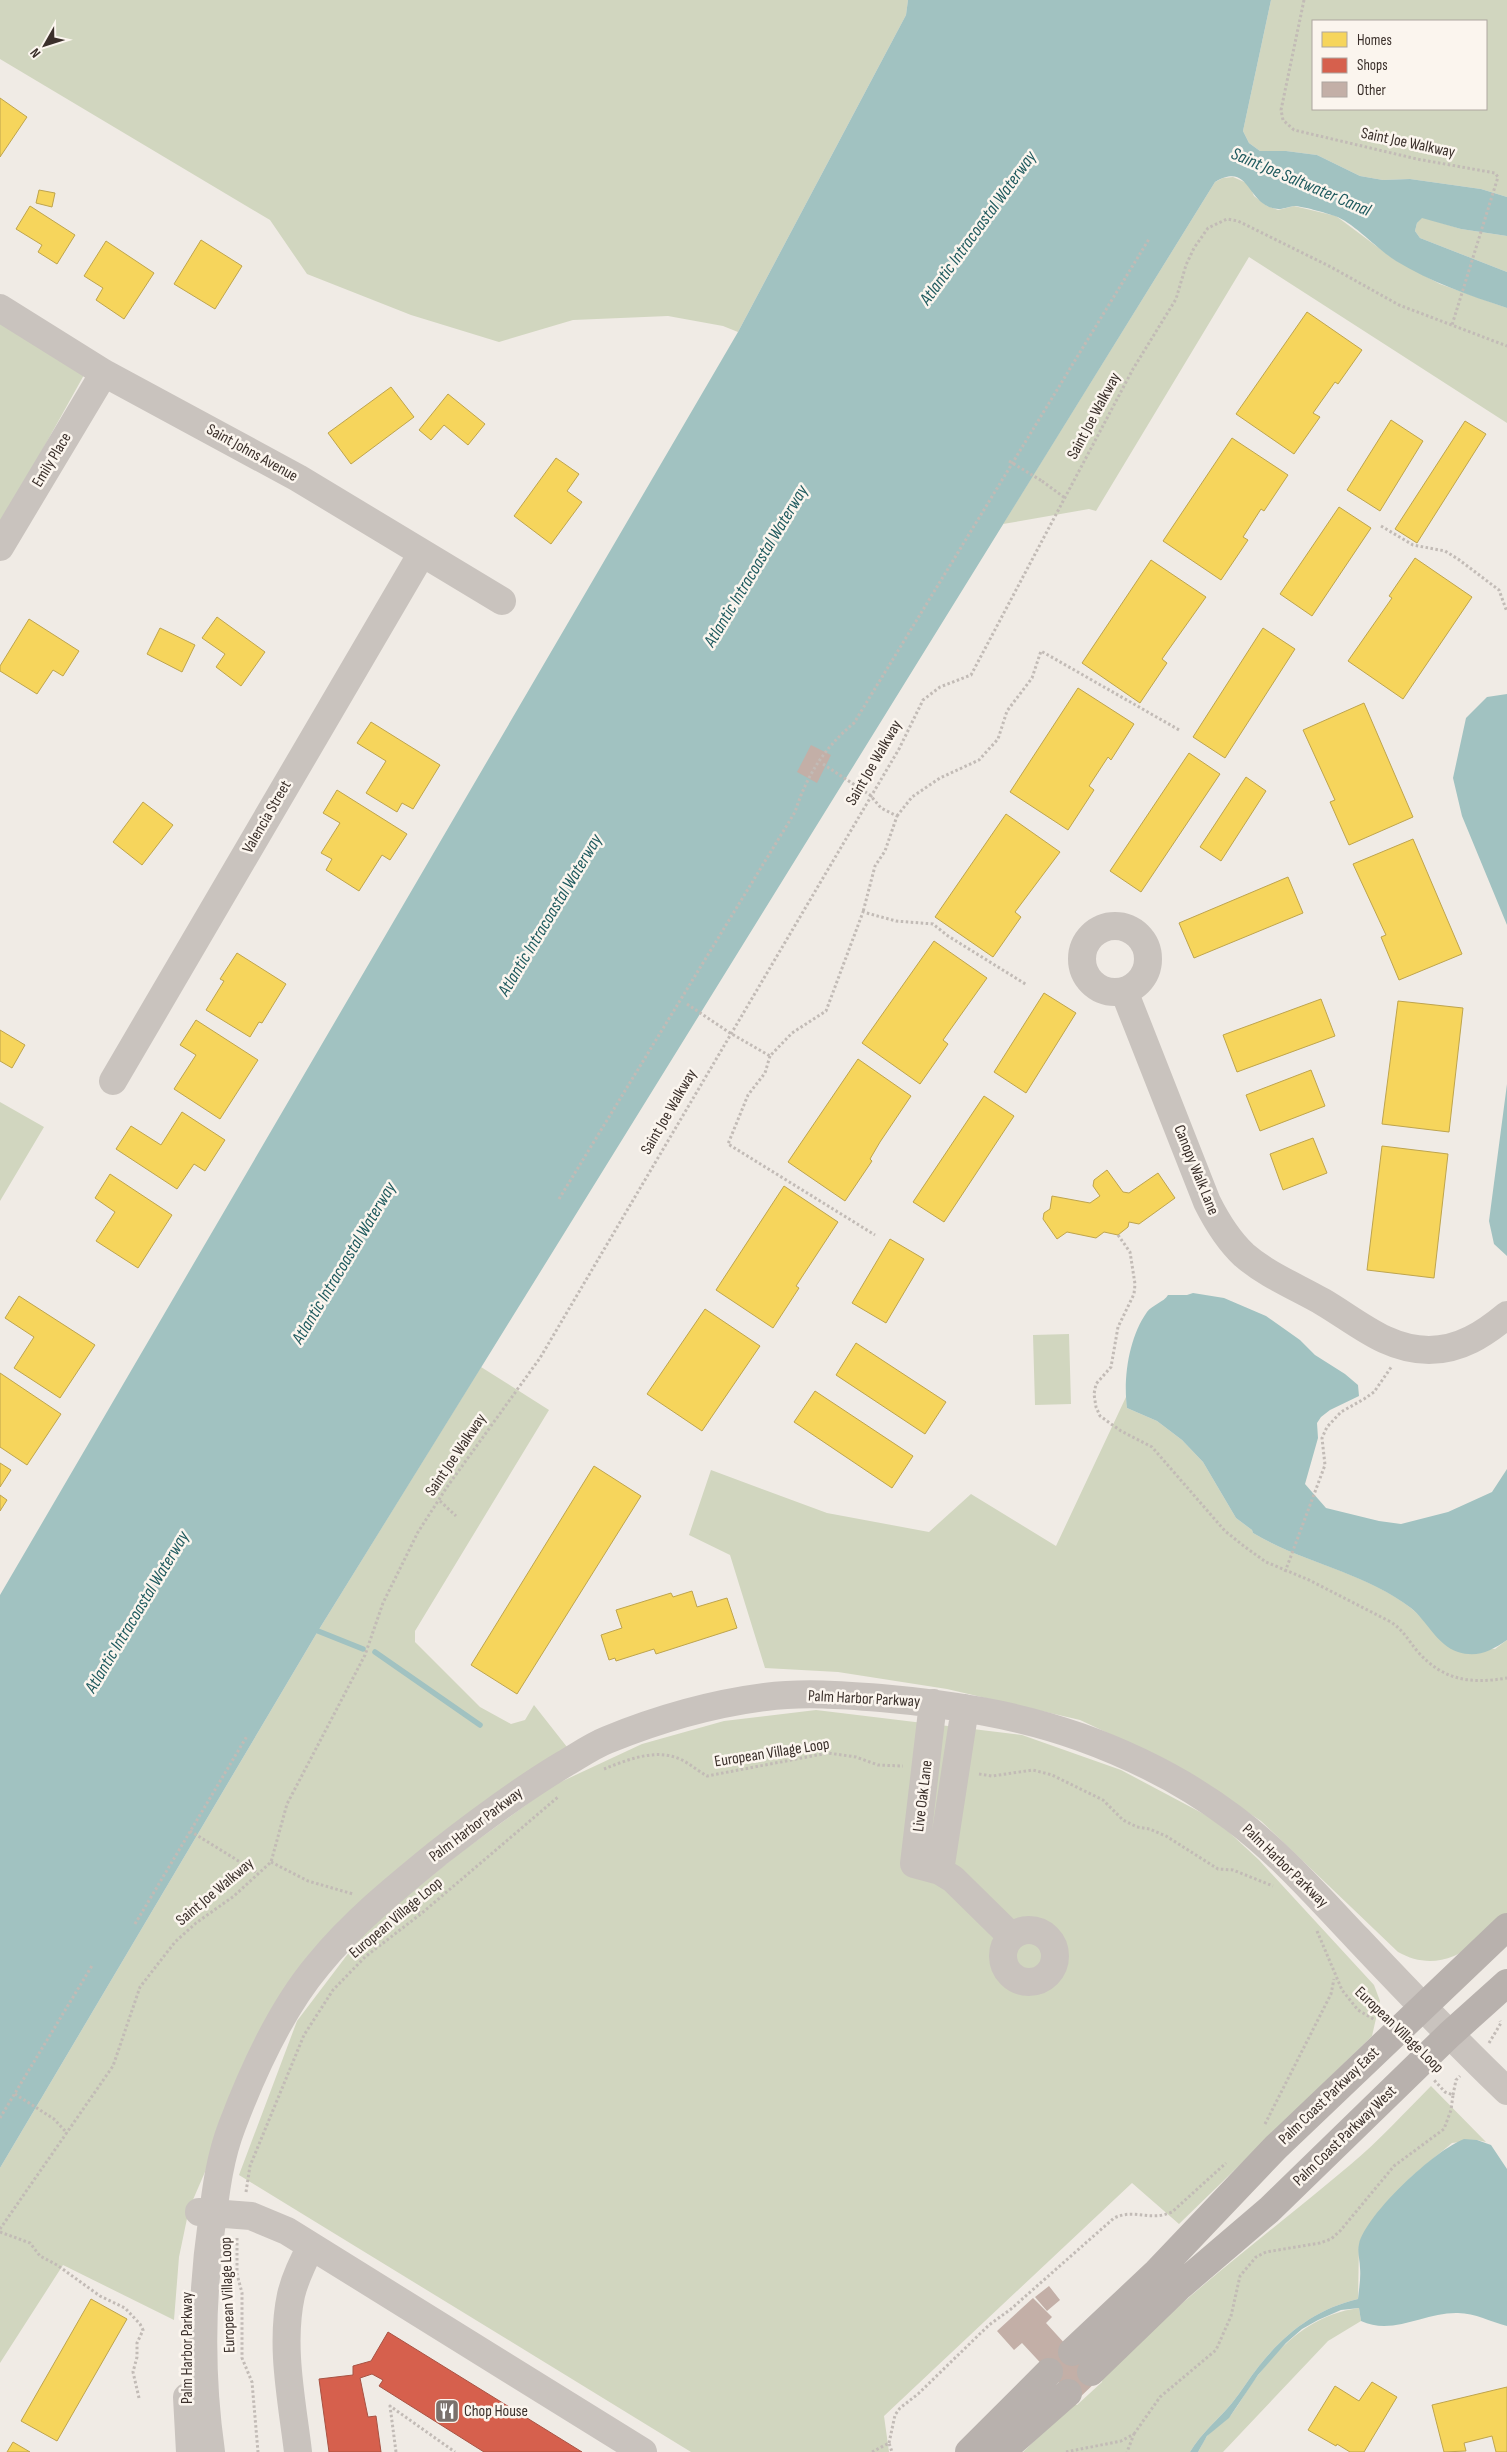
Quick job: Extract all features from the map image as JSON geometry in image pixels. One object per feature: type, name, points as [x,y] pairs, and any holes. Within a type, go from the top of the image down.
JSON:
[{"type":"main road","name":"Palm Coast Parkway East","points":[[1072,2352],[1157,2272],[1276,2146],[1507,1927]]},
{"type":"main road","name":"Palm Coast Parkway West","points":[[1091,2372],[1180,2286],[1269,2210],[1418,2064],[1507,1983]]},
{"type":"main road","points":[[969,2452],[1049,2372]]},
{"type":"main road","points":[[1001,2452],[1068,2392]]},
{"type":"street","name":"Saint Johns Avenue","points":[[0,308],[104,373],[298,478],[502,601]]},
{"type":"street","name":"Emily Place","points":[[0,547],[104,373]]},
{"type":"street","name":"Valencia Street","points":[[113,1081],[422,553]]},
{"type":"street","name":"Canopy Walk Lane","points":[[1124,991],[1207,1202],[1220,1227],[1244,1255],[1258,1266],[1379,1337],[1404,1348],[1429,1350],[1454,1347],[1477,1337],[1507,1315]]},
{"type":"street","name":"Palm Harbor Parkway","points":[[190,2452],[184,2340],[190,2256],[206,2212],[231,2128],[249,2086],[287,2010],[316,1966],[380,1901],[478,1821],[538,1779],[603,1741],[684,1714],[767,1697],[843,1695],[934,1703],[1028,1720],[1080,1737],[1166,1776],[1232,1816],[1275,1852],[1449,2035],[1507,2091]]},
{"type":"street","name":"Live Oak Lane","points":[[934,1703],[928,1764],[914,1864],[940,1870],[953,1879],[1010,1935]]},
{"type":"street","name":"Live Oak Lane","points":[[940,1870],[966,1708]]},
{"type":"street","name":"Palm Harbor Parkway","points":[[206,2212],[202,2314],[204,2388],[211,2452]]},
{"type":"street","points":[[206,2212],[242,2214],[274,2224],[643,2452]]},
{"type":"street","points":[[298,2452],[288,2365],[287,2331],[291,2296],[299,2271],[311,2246]]},
{"type":"path","name":"Saint Joe Walkway","points":[[1304,0],[1281,110],[1283,120],[1294,130],[1417,158],[1495,173],[1498,177],[1452,325]]},
{"type":"path","name":"Saint Joe Walkway","points":[[0,2230],[113,2066],[140,1988],[176,1942],[196,1923],[234,1896],[271,1862],[287,1804],[365,1655],[383,1603],[418,1532],[440,1501],[447,1487],[540,1358],[899,748],[924,700],[940,687],[971,674],[1133,369],[1176,299],[1186,265],[1194,248],[1208,228],[1227,219],[1238,221],[1332,267],[1399,305],[1507,346]]},
{"type":"path","points":[[559,1200],[795,812],[804,786],[833,741],[854,723],[1149,239]]},
{"type":"path","points":[[1009,461],[1042,481],[1065,498]]},
{"type":"path","points":[[1381,526],[1413,545],[1446,551],[1470,567],[1499,590],[1507,612]]},
{"type":"path","points":[[875,1235],[728,1144],[748,1095],[765,1073],[770,1056],[792,1033],[826,1011],[863,912],[874,866],[886,851],[897,816],[912,797],[919,792],[940,778],[979,760],[998,738],[1007,711],[1032,678],[1041,650],[1180,731]]},
{"type":"path","points":[[823,764],[870,795],[881,808],[897,816]]},
{"type":"path","points":[[863,912],[896,922],[933,924],[948,936],[1026,985]]},
{"type":"path","points":[[687,1004],[730,1033],[770,1056]]},
{"type":"path","points":[[1118,1234],[1130,1252],[1135,1284],[1134,1294],[1118,1327],[1111,1367],[1096,1384],[1094,1394],[1100,1416],[1107,1422],[1152,1447],[1225,1531],[1266,1562],[1285,1572],[1316,1583],[1400,1627],[1428,1661],[1453,1678],[1479,1681],[1507,1678]]},
{"type":"path","points":[[1285,1572],[1322,1476],[1325,1465],[1322,1438],[1327,1427],[1342,1412],[1364,1400],[1380,1385],[1404,1348]]},
{"type":"path","points":[[440,1501],[456,1516]]},
{"type":"path","points":[[134,1924],[247,1736]]},
{"type":"path","name":"European Village Loop","points":[[598,1772],[636,1757],[655,1755],[679,1758],[707,1776],[828,1753],[856,1756],[878,1765],[896,1767],[928,1764]]},
{"type":"path","points":[[957,1763],[967,1766],[979,1774],[992,1776],[1033,1770],[1052,1775],[1103,1800],[1122,1820],[1137,1826],[1150,1828],[1166,1836],[1218,1869],[1234,1870],[1278,1888]]},
{"type":"path","name":"European Village Loop","points":[[258,2452],[252,2382],[242,2358],[242,2293],[237,2274],[236,2244],[250,2166],[304,2035],[333,1990],[364,1957],[422,1913],[563,1793]]},
{"type":"path","points":[[190,1831],[221,1848],[258,1873]]},
{"type":"path","points":[[271,1862],[308,1881],[422,1913]]},
{"type":"path","name":"European Village Loop","points":[[1313,1926],[1334,1977],[1342,1990],[1358,2010],[1366,2016],[1372,2017],[1392,2037]]},
{"type":"path","points":[[0,2118],[93,1964]]},
{"type":"path","points":[[1262,2129],[1331,1994],[1334,1977]]},
{"type":"path","points":[[1489,2042],[1501,2023],[1497,2017]]},
{"type":"path","name":"European Village Loop","points":[[1418,2064],[1446,2092],[1453,2095]]},
{"type":"path","points":[[1127,2452],[1134,2434],[1160,2397],[1216,2350],[1231,2316],[1240,2276],[1256,2258],[1266,2252],[1320,2243],[1331,2239],[1340,2232],[1394,2166],[1444,2129],[1451,2110],[1456,2080]]},
{"type":"path","points":[[15,2094],[54,2119],[66,2133]]},
{"type":"path","points":[[892,2452],[889,2443],[895,2415],[900,2408],[918,2394],[988,2325],[1027,2295],[1108,2224],[1124,2214],[1161,2217],[1172,2212],[1229,2160]]},
{"type":"path","points":[[0,2230],[30,2243],[40,2256],[57,2265],[100,2296],[125,2308],[140,2324],[143,2330],[137,2343],[137,2357],[133,2372],[139,2398]]},
{"type":"path","points":[[396,2452],[390,2406],[455,2452]]},
{"type":"path","points":[[1066,2452],[1121,2441],[1134,2434]]},
{"type":"path","points":[[872,2452],[889,2443]]},
{"type":"path","points":[[440,2452],[444,2446]]},
{"type":"green space","points":[[0,0],[908,0],[906,15],[738,332],[723,326],[668,316],[573,320],[499,342],[411,315],[307,274],[270,220],[0,59]]},
{"type":"green space","points":[[1271,0],[1507,0],[1507,197],[1481,189],[1410,179],[1383,180],[1360,176],[1317,155],[1286,151],[1260,151],[1249,143],[1243,131]]},
{"type":"green space","points":[[1233,177],[1249,184],[1254,196],[1267,206],[1278,210],[1294,206],[1336,216],[1395,260],[1440,284],[1507,308],[1507,423],[1249,257],[1096,511],[1089,509],[1003,524],[1215,182],[1223,178]]},
{"type":"green space","points":[[1422,217],[1461,229],[1507,236],[1507,272],[1420,238],[1415,231],[1417,223]]},
{"type":"green space","points":[[0,316],[89,366],[0,526]]},
{"type":"green space","points":[[0,1102],[44,1127],[0,1201]]},
{"type":"green space","points":[[1069,1334],[1071,1404],[1035,1405],[1033,1335]]},
{"type":"green space","points":[[481,1367],[549,1410],[415,1631],[415,1642],[480,1707],[511,1724],[525,1720],[534,1705],[567,1747],[351,1914],[211,2158],[189,2209],[179,2257],[174,2320],[63,2265],[0,2363],[0,2168],[318,1631]]},
{"type":"green space","points":[[1126,1397],[1127,1408],[1157,1421],[1182,1440],[1203,1462],[1236,1518],[1252,1530],[1253,1533],[1292,1552],[1374,1585],[1411,1608],[1445,1644],[1495,1649],[1507,1640],[1507,1913],[1458,1954],[1447,1959],[1425,1961],[1398,1952],[1261,1821],[1172,1763],[1080,1720],[947,1689],[838,1672],[765,1668],[730,1555],[689,1535],[711,1470],[827,1513],[929,1532],[971,1494],[1056,1546]]},
{"type":"green space","points":[[816,1710],[1022,1735],[1121,1770],[1217,1821],[1259,1860],[1374,1985],[1380,2001],[1372,2036],[1179,2224],[1132,2183],[884,2416],[889,2452],[691,2452],[239,2175],[297,2021],[366,1930],[457,1855],[552,1786],[642,1744],[724,1721]]},
{"type":"green space","points":[[1431,2086],[1486,2142],[1477,2140],[1452,2143],[1411,2177],[1377,2214],[1359,2244],[1358,2299],[1343,2303],[1315,2316],[1302,2324],[1280,2343],[1190,2452],[1023,2452],[1073,2403],[1077,2405],[1102,2382],[1103,2377],[1162,2321],[1361,2156]]},
{"type":"green space","points":[[1359,2308],[1361,2321],[1328,2341],[1223,2452],[1198,2452],[1208,2435],[1231,2415],[1255,2379],[1279,2350],[1290,2340],[1302,2330],[1328,2316]]},
{"type":"water","points":[[908,0],[1271,0],[1243,131],[1249,143],[1260,151],[1286,151],[1317,155],[1360,176],[1383,180],[1410,179],[1481,189],[1507,197],[1507,236],[1461,229],[1422,218],[1417,223],[1415,231],[1420,238],[1507,272],[1507,308],[1450,287],[1409,269],[1389,256],[1342,219],[1298,206],[1279,209],[1269,207],[1261,202],[1241,179],[1234,176],[1215,182],[318,1631],[0,2168],[0,1595],[738,332],[906,15]]},
{"type":"water","points":[[1507,694],[1507,925],[1462,816],[1453,778],[1466,718],[1487,697]]},
{"type":"water","points":[[1507,1084],[1507,1256],[1494,1244],[1489,1221]]},
{"type":"water","points":[[1193,1293],[1224,1298],[1266,1316],[1300,1340],[1315,1355],[1345,1374],[1358,1385],[1359,1396],[1330,1410],[1317,1423],[1318,1438],[1305,1484],[1326,1508],[1379,1521],[1401,1524],[1448,1512],[1492,1492],[1507,1469],[1507,1640],[1478,1654],[1458,1652],[1444,1644],[1417,1613],[1393,1596],[1354,1576],[1292,1552],[1253,1533],[1252,1530],[1236,1518],[1203,1462],[1182,1440],[1157,1421],[1127,1408],[1126,1384],[1129,1358],[1141,1322],[1149,1310],[1168,1295],[1187,1295]]},
{"type":"water","points":[[1464,2139],[1477,2140],[1491,2145],[1507,2169],[1507,2326],[1464,2313],[1433,2316],[1397,2325],[1373,2325],[1361,2321],[1359,2308],[1341,2310],[1302,2329],[1286,2343],[1258,2375],[1229,2418],[1207,2436],[1198,2452],[1190,2452],[1280,2343],[1302,2324],[1315,2316],[1343,2303],[1358,2299],[1360,2265],[1358,2247],[1365,2231],[1388,2200],[1420,2169],[1451,2145]]},
{"type":"building: Homes","points":[[0,98],[27,117],[0,157]]},
{"type":"building: Homes","points":[[39,190],[55,193],[52,207],[36,203]]},
{"type":"building: Homes","points":[[30,206],[75,235],[57,264],[38,252],[42,245],[16,229]]},
{"type":"building: Homes","points":[[201,240],[242,266],[215,309],[174,284]]},
{"type":"building: Homes","points":[[106,241],[154,273],[124,319],[96,300],[103,288],[84,276]]},
{"type":"building: Homes","points":[[1307,312],[1362,350],[1338,384],[1335,382],[1313,413],[1320,417],[1294,454],[1236,414]]},
{"type":"building: Homes","points":[[391,387],[414,417],[351,464],[328,433]]},
{"type":"building: Homes","points":[[448,394],[485,424],[468,445],[444,425],[431,440],[419,430]]},
{"type":"building: Homes","points":[[1391,420],[1423,441],[1380,511],[1347,490]]},
{"type":"building: Homes","points":[[1465,421],[1486,434],[1417,543],[1395,529]]},
{"type":"building: Homes","points":[[1232,438],[1288,475],[1264,511],[1261,509],[1243,537],[1248,540],[1221,580],[1163,541]]},
{"type":"building: Homes","points":[[556,458],[579,474],[567,491],[582,502],[551,544],[514,516]]},
{"type":"building: Homes","points":[[1339,507],[1371,528],[1312,616],[1280,594]]},
{"type":"building: Homes","points":[[1415,558],[1472,597],[1403,699],[1348,661],[1392,598],[1389,596]]},
{"type":"building: Homes","points":[[1151,560],[1206,597],[1162,659],[1167,663],[1140,703],[1082,663]]},
{"type":"building: Homes","points":[[217,617],[265,652],[241,686],[216,667],[225,654],[202,638]]},
{"type":"building: Homes","points":[[29,619],[79,651],[63,676],[53,670],[37,694],[0,671],[0,666]]},
{"type":"building: Homes","points":[[160,628],[195,645],[182,672],[147,654]]},
{"type":"building: Homes","points":[[1263,628],[1295,649],[1225,758],[1193,737]]},
{"type":"building: Homes","points":[[1078,688],[1134,724],[1111,760],[1108,757],[1089,786],[1094,790],[1068,830],[1010,792]]},
{"type":"building: Homes","points":[[1364,703],[1413,817],[1349,845],[1330,802],[1335,800],[1303,730]]},
{"type":"building: Homes","points":[[371,722],[440,765],[413,809],[402,803],[397,812],[366,793],[386,761],[357,743]]},
{"type":"building: Homes","points":[[1189,753],[1220,774],[1141,892],[1110,871]]},
{"type":"building: Homes","points":[[1246,777],[1266,791],[1221,861],[1200,847]]},
{"type":"building: Homes","points":[[337,790],[407,834],[390,860],[382,855],[359,891],[326,870],[332,859],[321,853],[340,823],[323,813]]},
{"type":"building: Homes","points":[[143,802],[173,825],[142,865],[113,842]]},
{"type":"building: Homes","points":[[1006,814],[1060,852],[1015,912],[1021,917],[993,957],[935,917]]},
{"type":"building: Homes","points":[[1413,839],[1462,954],[1399,980],[1381,937],[1386,935],[1353,864]]},
{"type":"building: Homes","points":[[1288,877],[1303,913],[1194,958],[1179,923]]},
{"type":"building: Homes","points":[[934,941],[987,978],[943,1040],[948,1044],[920,1084],[862,1043]]},
{"type":"building: Homes","points":[[237,953],[286,984],[262,1023],[259,1022],[250,1037],[206,1010],[224,981],[220,979]]},
{"type":"building: Homes","points":[[1044,993],[1076,1013],[1026,1093],[994,1072]]},
{"type":"building: Homes","points":[[1321,999],[1335,1036],[1237,1072],[1223,1035]]},
{"type":"building: Homes","points":[[1398,1001],[1463,1008],[1449,1132],[1382,1124]]},
{"type":"building: Homes","points":[[196,1020],[258,1060],[220,1119],[174,1089],[196,1055],[180,1045]]},
{"type":"building: Homes","points":[[0,1030],[25,1045],[12,1068],[0,1061]]},
{"type":"building: Homes","points":[[858,1059],[911,1096],[880,1142],[870,1159],[872,1161],[845,1201],[788,1162]]},
{"type":"building: Homes","points":[[1311,1070],[1325,1106],[1260,1131],[1246,1095]]},
{"type":"building: Homes","points":[[984,1096],[1014,1116],[944,1222],[913,1202]]},
{"type":"building: Homes","points":[[182,1112],[225,1140],[205,1171],[194,1164],[177,1189],[116,1149],[131,1126],[161,1145]]},
{"type":"building: Homes","points":[[1313,1138],[1327,1173],[1283,1190],[1270,1154]]},
{"type":"building: Homes","points":[[1382,1146],[1448,1154],[1434,1278],[1367,1270]]},
{"type":"building: Homes","points":[[1107,1170],[1123,1192],[1129,1193],[1158,1173],[1175,1198],[1139,1224],[1129,1222],[1128,1227],[1118,1235],[1104,1232],[1096,1238],[1067,1232],[1057,1239],[1043,1219],[1044,1213],[1050,1209],[1052,1196],[1090,1203],[1100,1196],[1093,1186],[1094,1180]]},
{"type":"building: Homes","points":[[110,1174],[172,1215],[138,1268],[96,1241],[115,1212],[95,1198]]},
{"type":"building: Homes","points":[[784,1186],[838,1222],[796,1286],[799,1288],[773,1328],[716,1290]]},
{"type":"building: Homes","points":[[890,1239],[924,1259],[886,1323],[852,1303]]},
{"type":"building: Homes","points":[[19,1296],[95,1345],[60,1398],[14,1368],[34,1337],[5,1318]]},
{"type":"building: Homes","points":[[705,1309],[760,1346],[702,1431],[647,1394]]},
{"type":"building: Homes","points":[[856,1343],[946,1402],[925,1434],[836,1375]]},
{"type":"building: Homes","points":[[0,1373],[61,1414],[27,1465],[0,1447]]},
{"type":"building: Homes","points":[[815,1391],[913,1456],[892,1488],[794,1422]]},
{"type":"building: Homes","points":[[0,1463],[11,1470],[0,1487]]},
{"type":"building: Homes","points":[[594,1466],[641,1496],[517,1694],[471,1665]]},
{"type":"building: Homes","points":[[0,1495],[7,1500],[0,1511]]},
{"type":"building: Homes","points":[[692,1591],[697,1607],[727,1598],[737,1628],[656,1654],[654,1649],[616,1661],[615,1658],[609,1660],[601,1635],[622,1628],[616,1610],[671,1593],[673,1597]]},
{"type":"building: Homes","points":[[91,2299],[127,2319],[57,2441],[21,2421]]},
{"type":"building: Homes","points":[[1372,2382],[1397,2397],[1364,2452],[1350,2452],[1308,2430],[1335,2386],[1359,2401]]},
{"type":"building: Homes","points":[[1507,2387],[1507,2452],[1496,2452],[1492,2436],[1464,2443],[1466,2451],[1444,2452],[1432,2405]]},
{"type":"building: Homes","points":[[13,2442],[30,2452],[7,2452]]},
{"type":"building: Shops","points":[[388,2332],[582,2452],[484,2452],[379,2386],[383,2380],[372,2374],[360,2378],[368,2417],[376,2416],[381,2452],[329,2452],[319,2379],[353,2375],[353,2366],[371,2361]]},
{"type":"building: Other","points":[[811,745],[831,755],[817,783],[797,772]]},
{"type":"building: Other","points":[[1049,2286],[1060,2300],[1047,2311],[1035,2297]]},
{"type":"building: Other","points":[[1033,2298],[1052,2317],[1046,2323],[1098,2380],[1076,2401],[1022,2343],[1014,2350],[997,2331]]},
{"type":"waterway","points":[[318,1631],[363,1649]]},
{"type":"waterway","points":[[375,1652],[480,1725]]},
{"type":"place","name":"Chop House","points":[[447,2411]]},
{"type":"water label","name":"Saint Joe Saltwater Canal","points":[[1301,182]]},
{"type":"water label","name":"Atlantic Intracoastal Waterway","points":[[978,228]]},
{"type":"water label","name":"Atlantic Intracoastal Waterway","points":[[756,566]]},
{"type":"water label","name":"Atlantic Intracoastal Waterway","points":[[550,915]]},
{"type":"water label","name":"Atlantic Intracoastal Waterway","points":[[344,1263]]},
{"type":"water label","name":"Atlantic Intracoastal Waterway","points":[[137,1612]]}]
